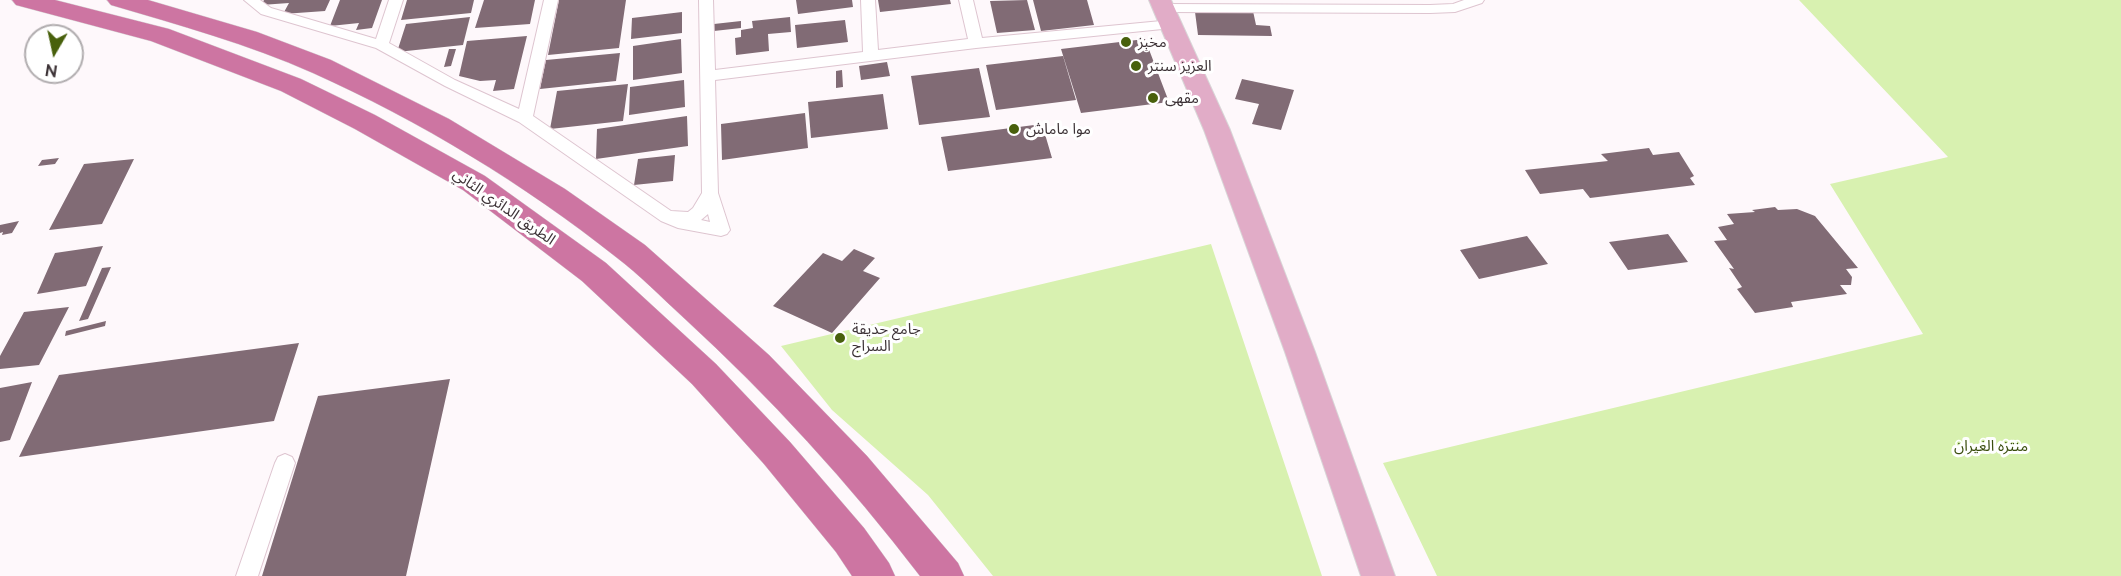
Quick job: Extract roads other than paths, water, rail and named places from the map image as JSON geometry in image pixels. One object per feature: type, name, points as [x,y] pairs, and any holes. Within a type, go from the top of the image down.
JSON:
[{"type":"highway","name":"الطريق الدائري الثاني","points":[[25,0],[160,35],[291,85],[364,122],[474,183],[594,272],[704,374],[777,453],[850,540],[875,576]]},
{"type":"highway","points":[[120,0],[195,21],[320,66],[390,100],[507,165],[627,248],[738,345],[874,491],[944,576]]},
{"type":"main road","points":[[1166,10],[1217,130],[1300,352],[1378,576]]},
{"type":"street","points":[[251,0],[266,11],[381,45],[450,83],[525,118],[666,217],[693,226],[721,230],[710,193],[706,0]]},
{"type":"street","points":[[381,45],[396,0]]},
{"type":"street","points":[[525,118],[551,0]]},
{"type":"street","points":[[868,0],[871,56]]},
{"type":"street","points":[[966,0],[976,43]]},
{"type":"street","points":[[706,76],[976,43],[1166,10],[1307,5],[1430,9],[1455,8],[1477,0]]},
{"type":"street","points":[[666,217],[684,220],[693,217],[706,207],[710,193]]},
{"type":"street","points":[[247,576],[285,463]]},
{"type":"place","name":"مخبز","points":[[1126,42]]},
{"type":"place","name":"العزيز سنتر","points":[[1136,66]]},
{"type":"place","name":"مقهى","points":[[1153,98]]},
{"type":"place","name":"موا ماماش","points":[[1014,129]]},
{"type":"place","name":"جامع حديقة السراج","points":[[840,338]]},
{"type":"park label","name":"منتزه الغيران","points":[[1991,446]]}]
